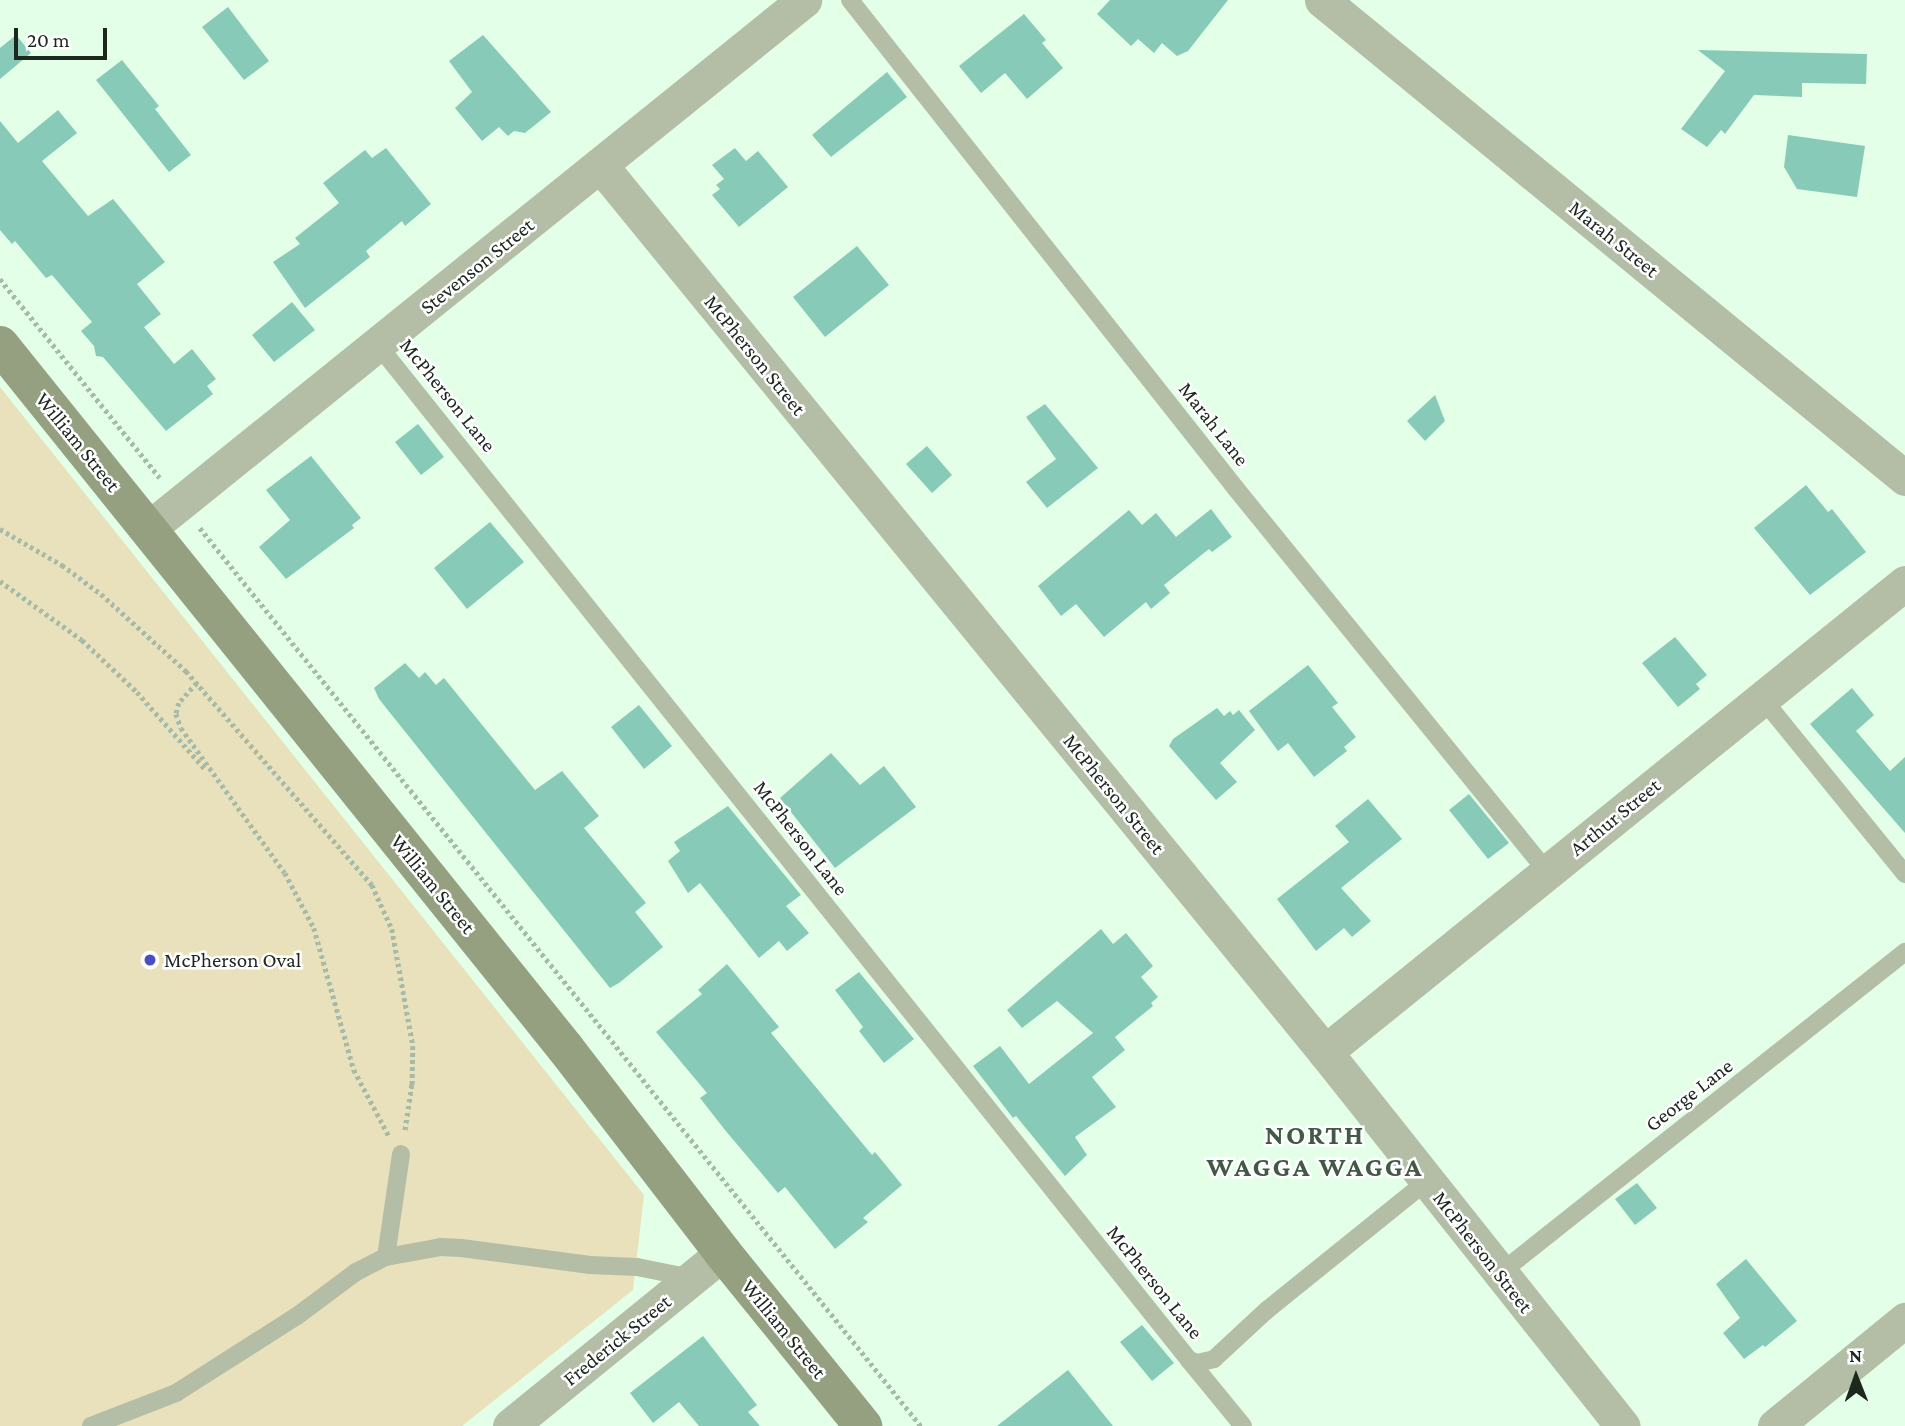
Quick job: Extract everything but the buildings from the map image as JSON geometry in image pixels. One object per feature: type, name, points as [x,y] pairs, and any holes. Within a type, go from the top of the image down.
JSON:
[{"type":"street","name":"Stevenson Street","points":[[148,529],[804,0]]},
{"type":"street","name":"Marah Street","points":[[1322,0],[1905,478]]},
{"type":"street","name":"McPherson Street","points":[[601,166],[1325,1052],[1622,1426]]},
{"type":"street","name":"William Street","points":[[0,345],[566,1049],[723,1253],[863,1426]]},
{"type":"street","name":"Arthur Street","points":[[1325,1052],[1905,583]]},
{"type":"street","name":"Frederick Street","points":[[510,1426],[723,1253]]},
{"type":"street","points":[[1775,1426],[1905,1320]]},
{"type":"lane","name":"Marah Lane","points":[[850,0],[1237,489],[1547,872]]},
{"type":"lane","name":"McPherson Lane","points":[[379,345],[1243,1426]]},
{"type":"lane","points":[[1762,698],[1905,874]]},
{"type":"lane","name":"George Lane","points":[[1500,1273],[1905,951]]},
{"type":"lane","points":[[386,1257],[401,1154]]},
{"type":"lane","name":"McPherson Lane","points":[[1189,1360],[1197,1363],[1214,1359],[1267,1310],[1427,1181]]},
{"type":"lane","points":[[91,1426],[176,1393],[297,1316],[356,1272],[386,1257],[441,1247],[461,1248],[590,1265],[637,1267],[694,1278]]},
{"type":"path","points":[[0,279],[921,1426]]},
{"type":"path","points":[[0,529],[62,565],[101,594],[197,684],[338,845],[384,906],[399,962],[413,1046],[412,1085],[401,1154]]},
{"type":"path","points":[[0,581],[82,640],[137,692],[224,789]]},
{"type":"path","points":[[197,684],[184,694],[176,714],[185,735],[258,832],[285,873],[314,928],[354,1070],[381,1125],[401,1154]]},
{"type":"shaded area","name":"McPherson Oval","points":[[0,387],[644,1195],[633,1290],[462,1426],[0,1426]]},
{"type":"place","name":"McPherson Oval","points":[[150,960]]},
{"type":"district","name":"NORTH WAGGA WAGGA","points":[[1315,1151]]}]
